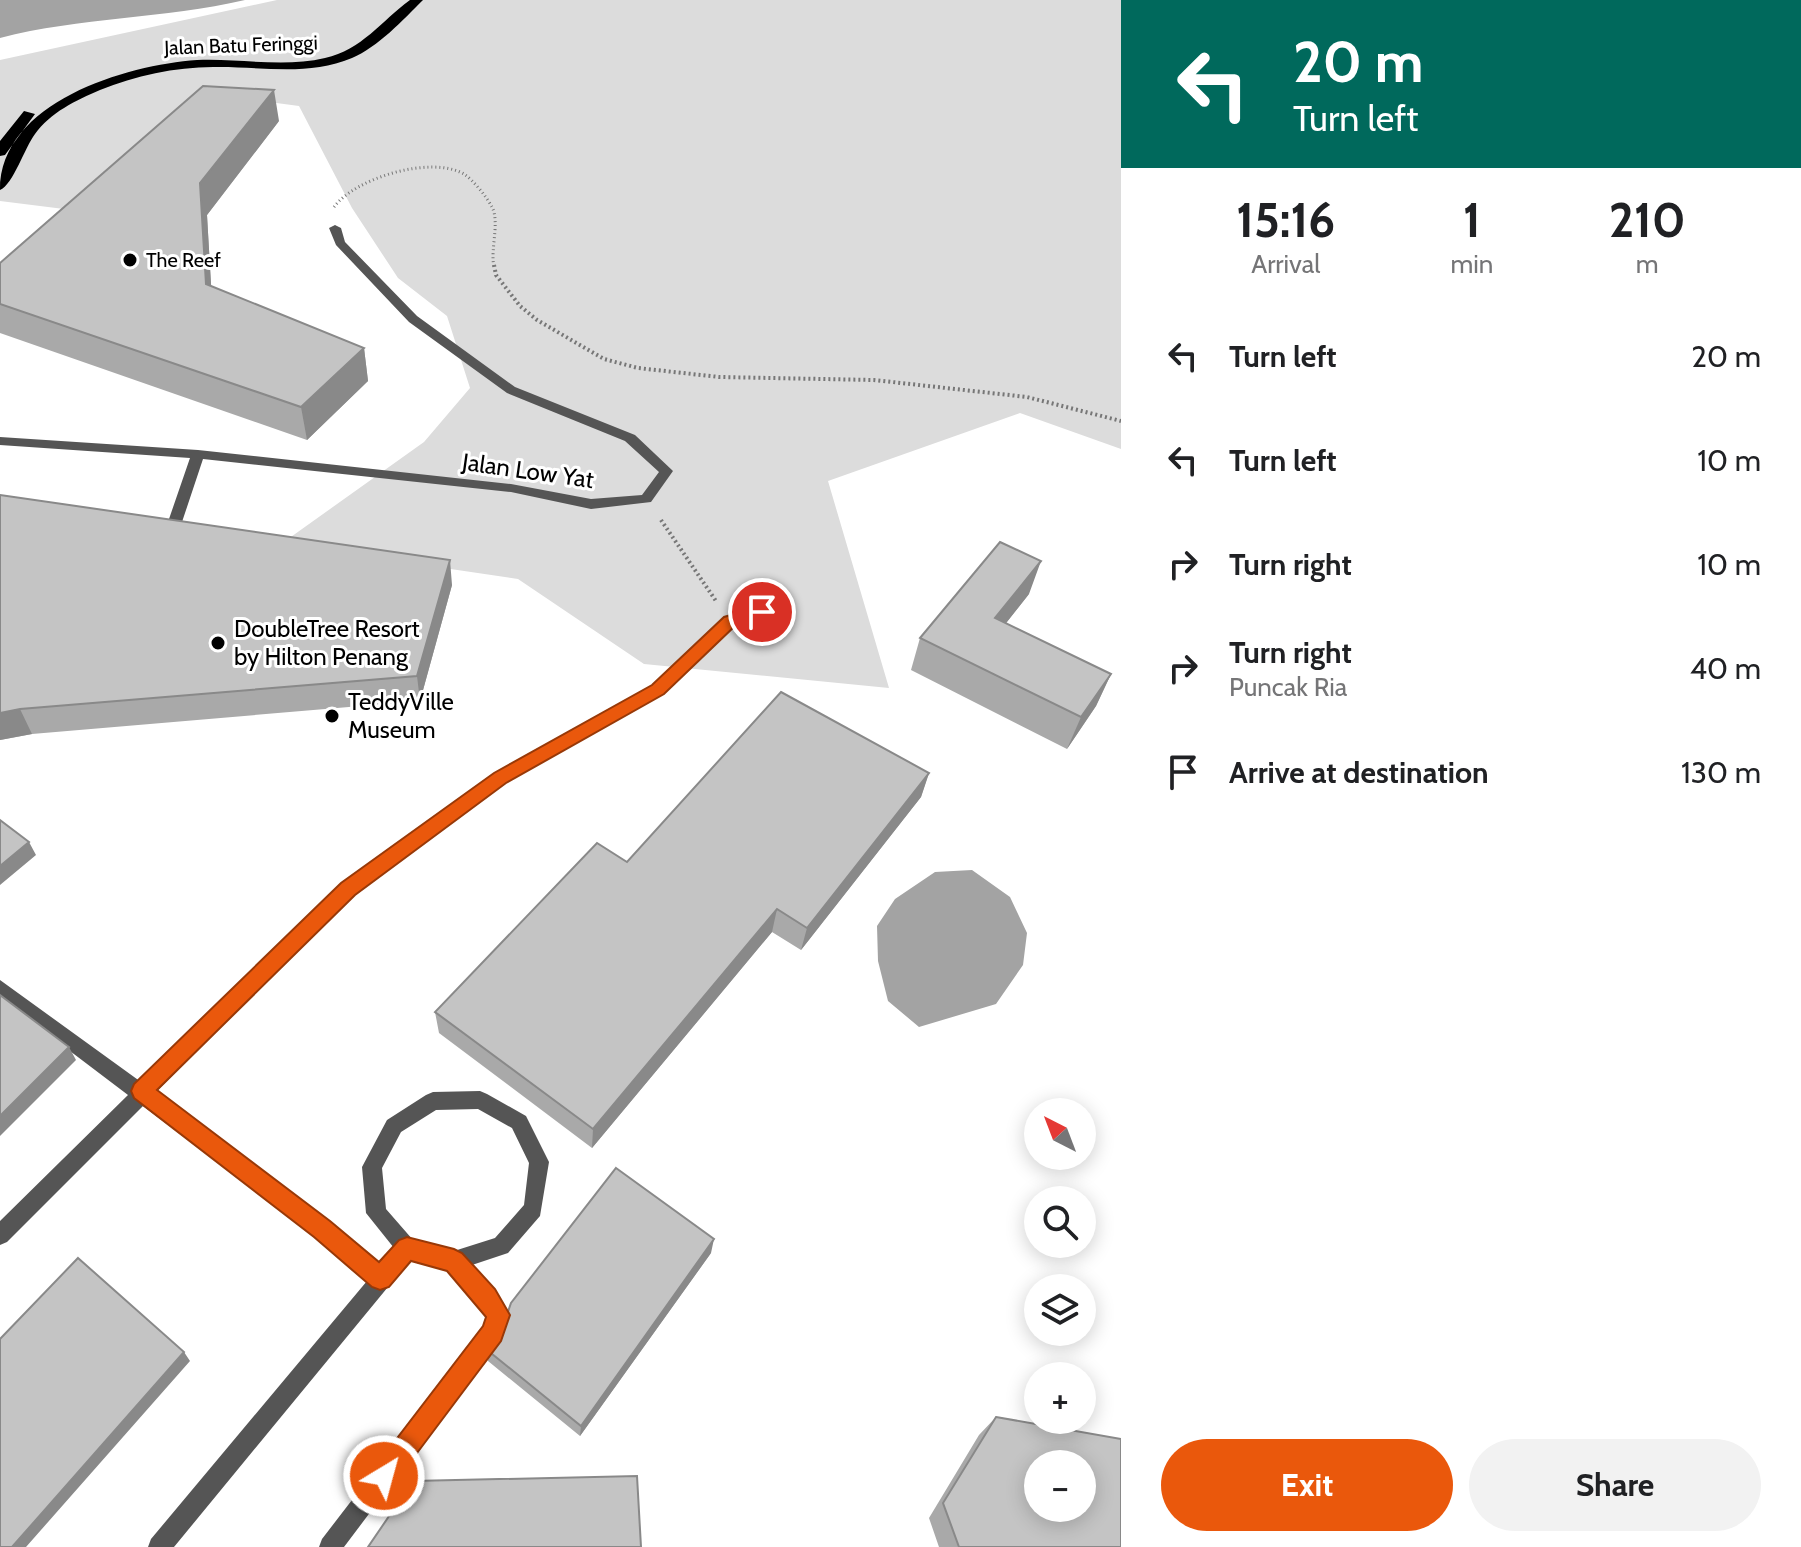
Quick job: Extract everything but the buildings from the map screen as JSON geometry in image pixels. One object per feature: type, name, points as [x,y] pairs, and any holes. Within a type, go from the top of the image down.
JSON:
[{"type":"main road","name":"Jalan Batu Feringgi","points":[[0,152],[10,135],[39,106],[89,83],[154,62],[183,58],[289,59],[320,56],[350,44],[399,0]]},
{"type":"main road","name":"Jalan Batu Feringgi","points":[[0,186],[27,135],[54,108],[72,99],[159,67],[212,63],[288,67],[325,62],[345,56],[374,40],[394,18],[417,0]]},
{"type":"street","points":[[335,228],[340,243],[413,319],[511,390],[630,438],[666,471],[646,499]]},
{"type":"street","name":"Jalan Low Yat","points":[[0,441],[198,454],[511,488],[591,504],[646,499]]},
{"type":"street","points":[[145,531],[155,532],[175,522],[198,454]]},
{"type":"street","points":[[0,1235],[141,1091],[348,889],[500,778],[658,690],[730,621],[762,612]]},
{"type":"street","points":[[0,988],[322,1229],[380,1279]]},
{"type":"street","points":[[330,1547],[493,1333],[499,1315],[454,1261],[407,1248],[376,1213],[372,1167],[394,1126],[433,1101],[480,1100],[519,1122],[539,1162],[533,1209],[501,1246],[454,1261]]},
{"type":"street","points":[[159,1547],[407,1248]]},
{"type":"path","points":[[335,228],[335,204],[342,195],[364,182],[409,170],[440,166],[463,173],[494,209],[492,259],[496,275],[520,306],[577,346],[604,359],[638,368],[719,377],[874,380],[1027,397],[1121,421]]},
{"type":"path","points":[[646,499],[730,621]]},
{"type":"shaded area","points":[[0,0],[245,0],[61,26],[0,38]]},
{"type":"shaded area","points":[[277,0],[1121,0],[1121,449],[1020,413],[828,481],[889,688],[644,664],[518,579],[281,544],[424,442],[470,388],[447,316],[398,278],[352,208],[299,106],[218,95],[80,211],[0,201],[0,60]]},
{"type":"shaded area","points":[[972,870],[1010,897],[1027,933],[1023,965],[996,1004],[919,1027],[888,1001],[878,961],[877,926],[895,899],[935,872]]},
{"type":"place","name":"The Reef","points":[[130,260]]},
{"type":"place","name":"DoubleTree Resort by Hilton Penang","points":[[218,643]]},
{"type":"place","name":"TeddyVille Museum","points":[[332,716]]},
{"type":"route","points":[[384,1476],[493,1333],[499,1315],[454,1261],[407,1248],[380,1279],[322,1229],[141,1091],[348,889],[500,778],[658,690],[730,621],[762,612]]}]
